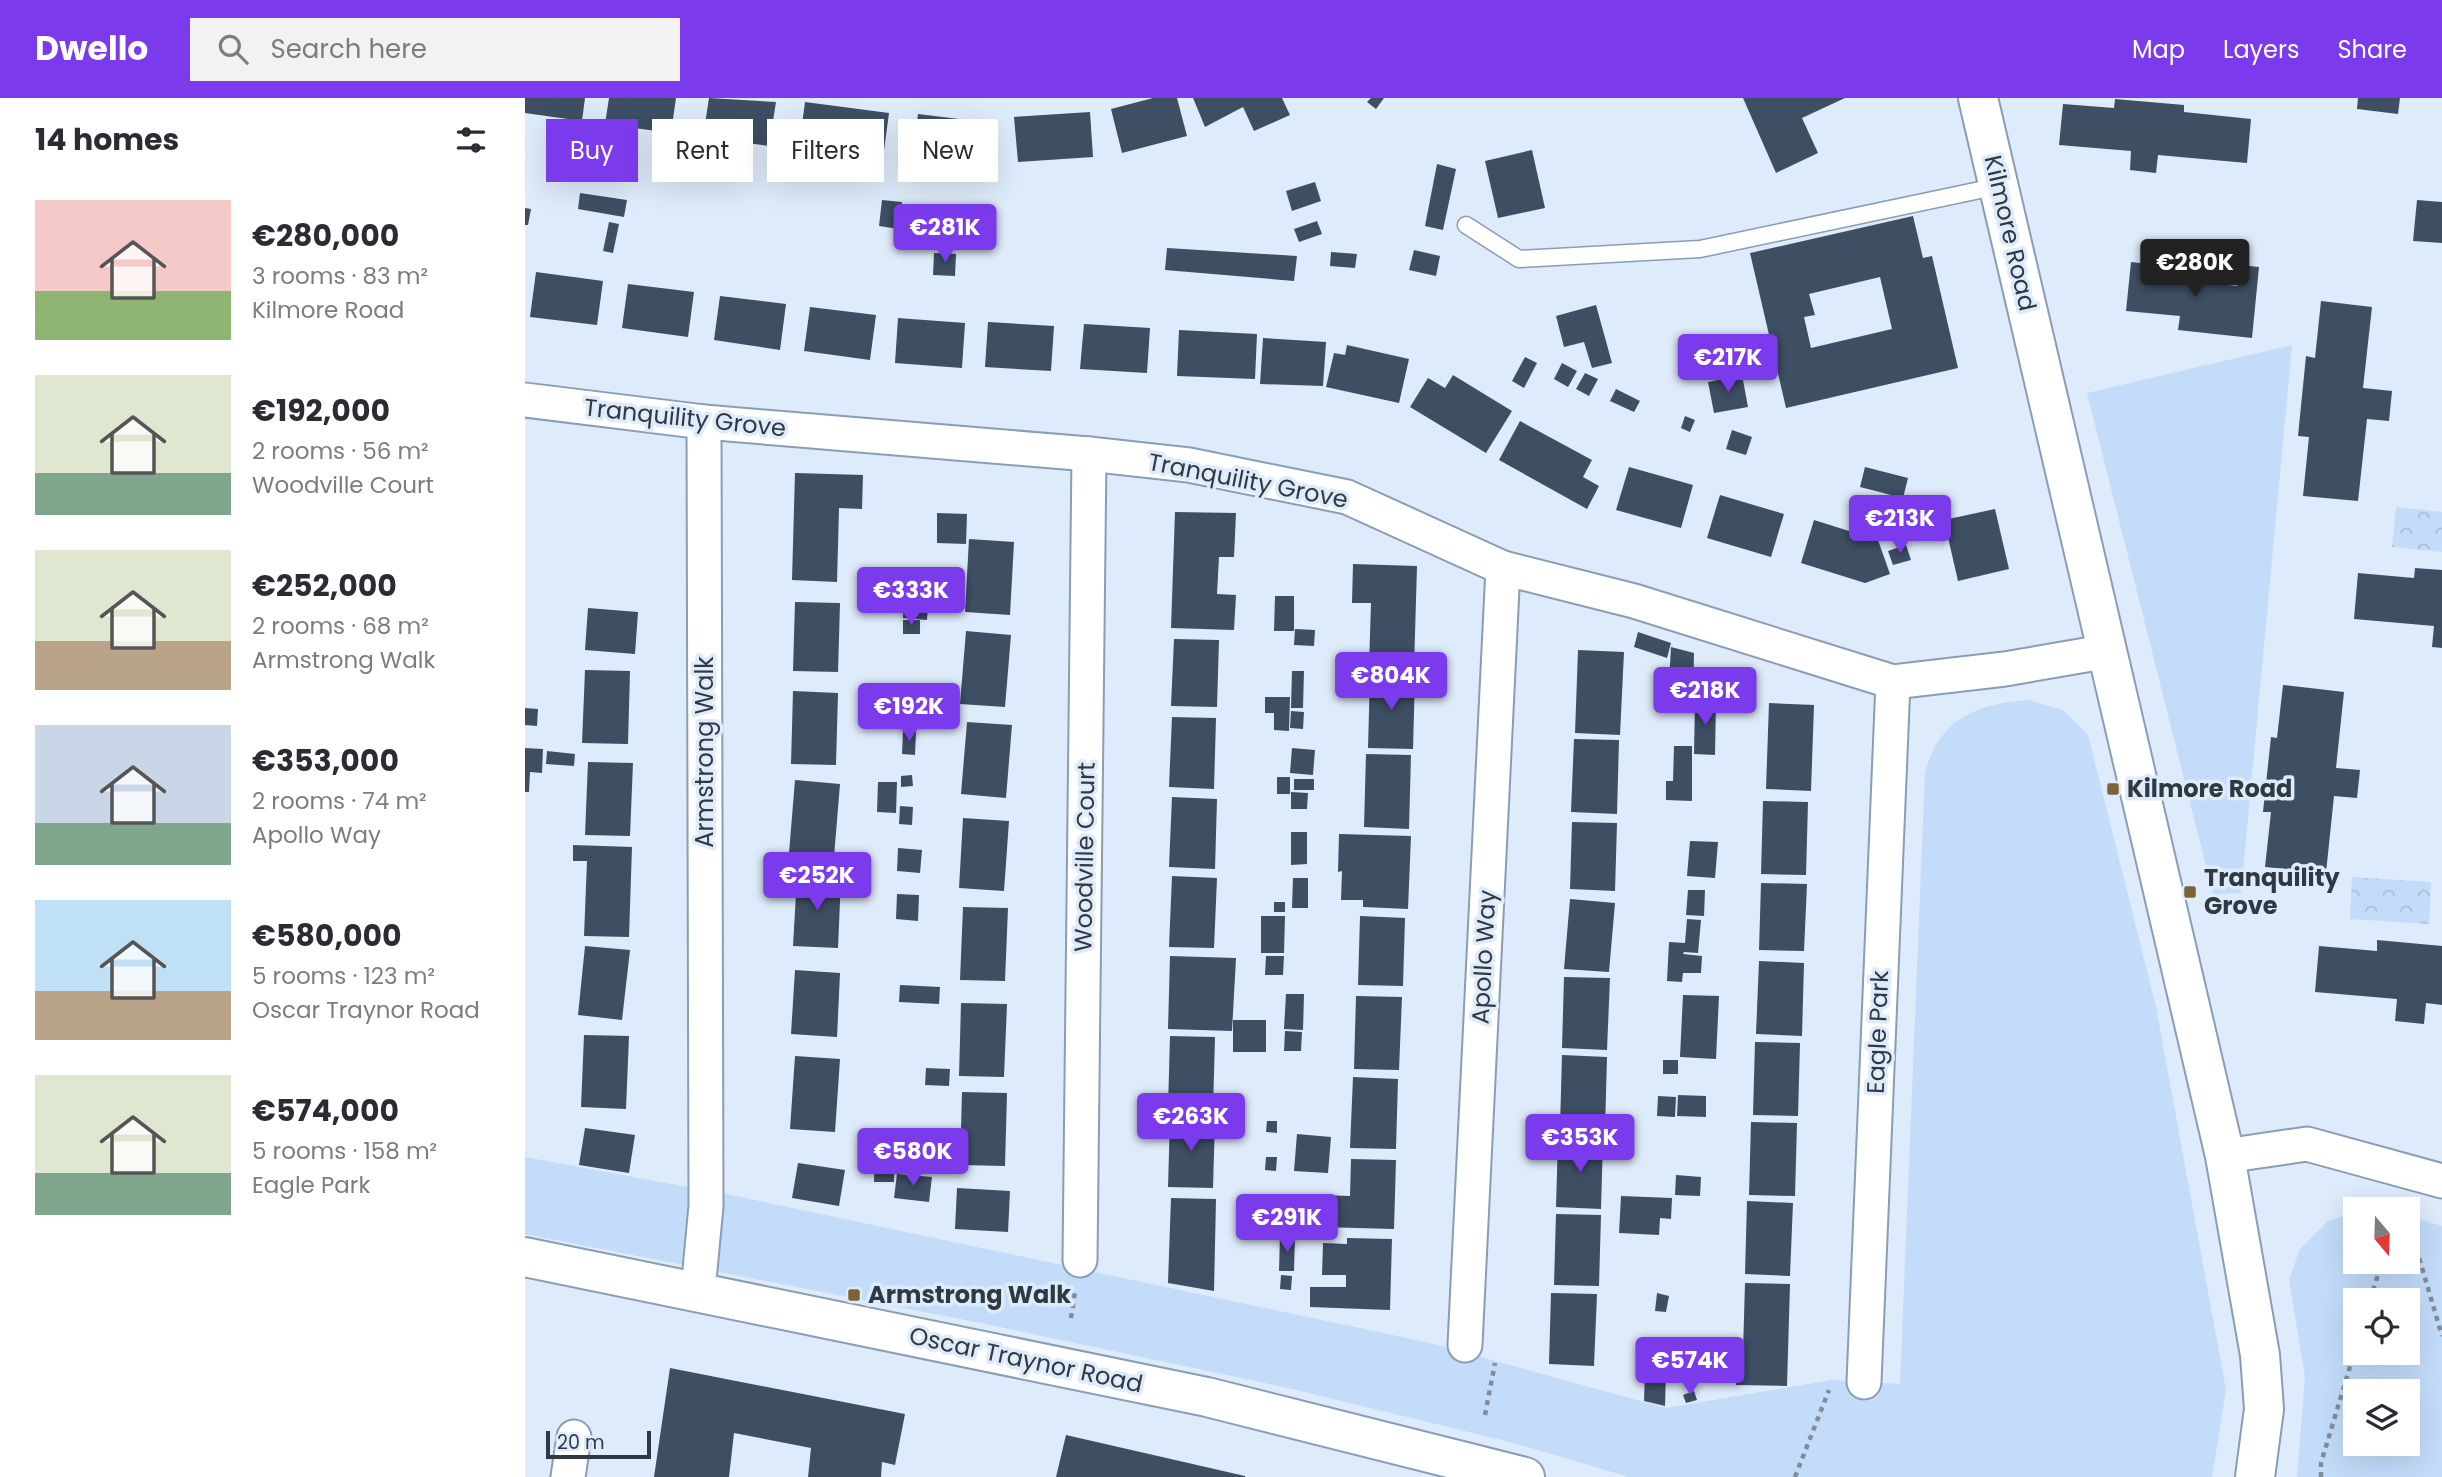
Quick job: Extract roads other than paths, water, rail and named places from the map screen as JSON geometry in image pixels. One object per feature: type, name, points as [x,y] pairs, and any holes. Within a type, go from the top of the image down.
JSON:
[{"type":"street","name":"Kilmore Road","points":[[1978,98],[2225,1156],[2260,1355],[2264,1409],[2255,1477]]},
{"type":"street","name":"Tranquility Grove","points":[[525,400],[704,422],[1089,454],[1189,465],[1347,497],[1503,568],[1633,601],[1893,682],[2005,669],[2109,651]]},
{"type":"street","name":"Armstrong Walk","points":[[698,1292],[706,1206],[704,422]]},
{"type":"street","name":"Woodville Court","points":[[1080,1260],[1089,454]]},
{"type":"street","name":"Apollo Way","points":[[1465,1345],[1503,568]]},
{"type":"street","name":"Eagle Park","points":[[1864,1382],[1893,682]]},
{"type":"street","points":[[2225,1156],[2307,1144],[2442,1181]]},
{"type":"street","name":"Oscar Traynor Road","points":[[525,1257],[1207,1396],[1525,1477]]},
{"type":"street","points":[[568,1477],[574,1437]]},
{"type":"lane","points":[[1466,225],[1519,259],[1700,249],[1999,186]]},
{"type":"place","name":"Kilmore Road","points":[[2113,789]]},
{"type":"place","name":"Tranquility Grove","points":[[2190,892]]},
{"type":"place","name":"Armstrong Walk","points":[[854,1295]]}]
